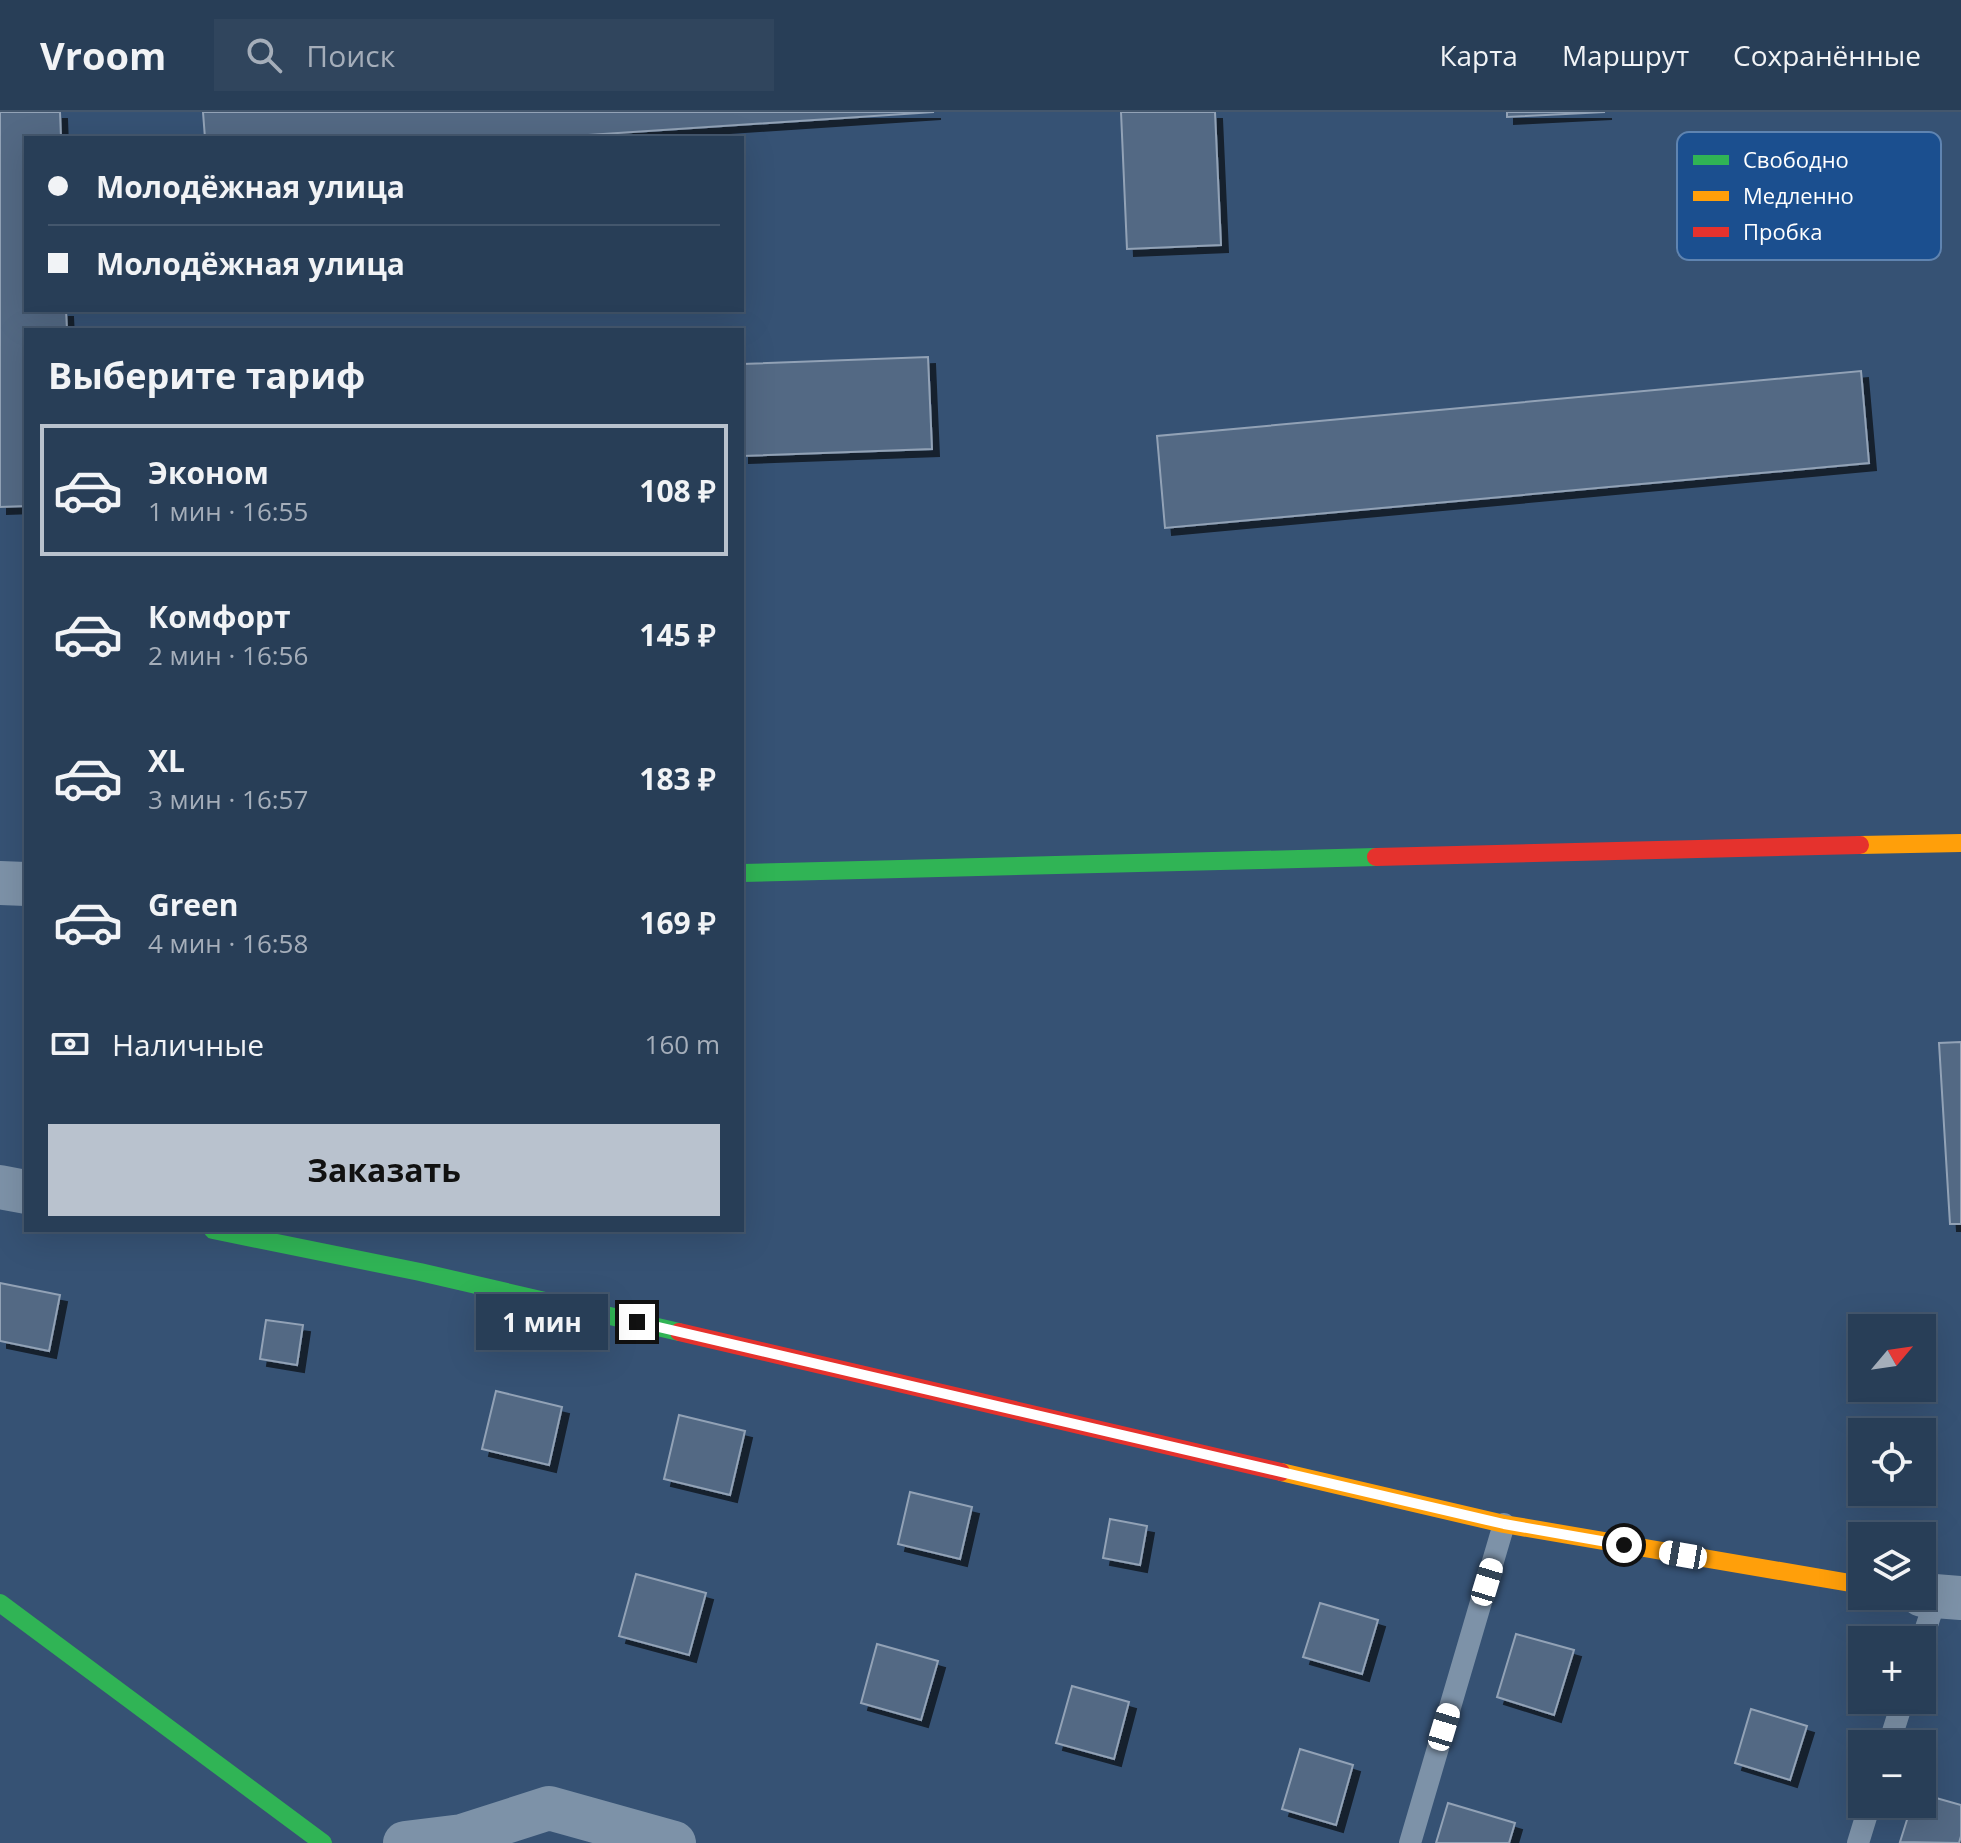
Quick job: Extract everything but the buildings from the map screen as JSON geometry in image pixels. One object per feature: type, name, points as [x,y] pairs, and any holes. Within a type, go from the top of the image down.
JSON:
[{"type":"street","points":[[744,873],[1961,843]]},
{"type":"street","points":[[0,883],[24,884]]},
{"type":"street","points":[[0,1187],[24,1192]]},
{"type":"street","points":[[223,1232],[420,1272],[1504,1524],[1848,1583]]},
{"type":"street","points":[[0,1603],[323,1843]]},
{"type":"street","points":[[405,1843],[462,1836],[549,1808],[674,1843]]},
{"type":"lane","points":[[1410,1843],[1504,1524]]},
{"type":"lane","points":[[1928,1626],[1940,1597]]},
{"type":"lane","points":[[1858,1843],[1866,1818]]},
{"type":"traffic: fast","points":[[744,873],[1376,857]]},
{"type":"traffic: fast","points":[[223,1232],[420,1272],[679,1332]]},
{"type":"traffic: fast","points":[[0,1603],[323,1843]]},
{"type":"traffic: slow","points":[[1860,845],[1961,843]]},
{"type":"traffic: slow","points":[[1281,1472],[1504,1524],[1848,1583]]},
{"type":"traffic: jam","points":[[1376,857],[1860,845]]},
{"type":"traffic: jam","points":[[679,1332],[1281,1472]]},
{"type":"route","points":[[637,1322],[1504,1524],[1624,1545]]}]
